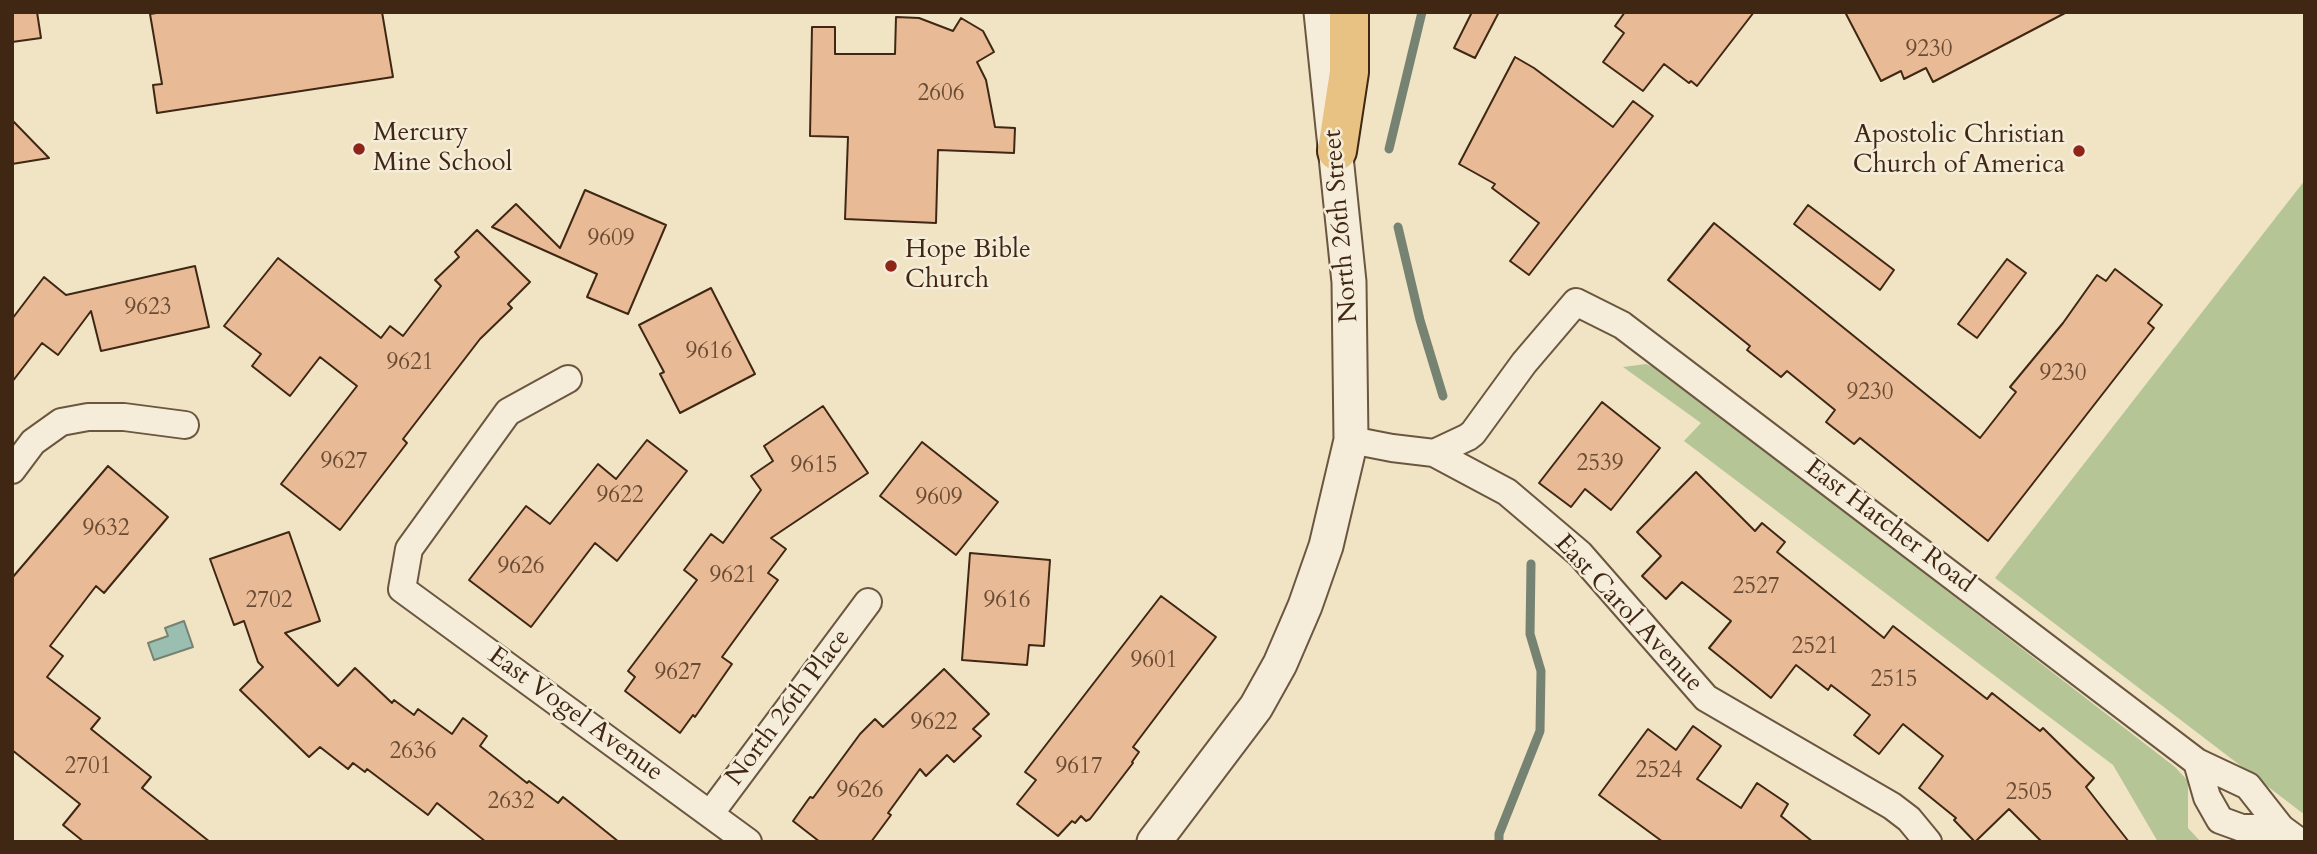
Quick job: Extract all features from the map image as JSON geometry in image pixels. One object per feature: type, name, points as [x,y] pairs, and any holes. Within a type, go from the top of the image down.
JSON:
[{"type":"highway","points":[[1337,152],[1349,72],[1349,12]]},
{"type":"street","name":"North 26th Street","points":[[1154,842],[1256,707],[1280,664],[1305,606],[1326,546],[1351,440],[1351,321],[1337,152],[1321,12]]},
{"type":"street","name":"East Hatcher Road","points":[[1434,453],[1473,433],[1524,363],[1576,302],[1622,325],[2196,762],[2248,786],[2291,835]]},
{"type":"street","name":"East Vogel Avenue","points":[[568,379],[508,412],[409,548],[402,589],[748,842]]},
{"type":"street","points":[[12,470],[33,442],[61,422],[88,417],[124,417],[185,425]]},
{"type":"street","points":[[1351,440],[1434,453]]},
{"type":"street","name":"East Carol Avenue","points":[[1434,453],[1507,492],[1580,554],[1706,698],[1892,806],[1909,819],[1928,842]]},
{"type":"street","name":"North 26th Place","points":[[710,814],[868,602]]},
{"type":"street","name":"East Hatcher Road","points":[[2196,762],[2207,797],[2220,820],[2242,828],[2291,835]]},
{"type":"shaded area","points":[[2305,180],[2305,815],[1995,578]]},
{"type":"shaded area","points":[[1646,364],[1661,370],[2175,767],[2188,781],[2188,828],[2201,842],[2158,842],[2113,765],[1684,441],[1701,423],[1623,367]]},
{"type":"shaded area","points":[[184,621],[193,647],[154,660],[148,643],[168,636],[165,628]]},
{"type":"building","points":[[12,12],[37,12],[41,38],[12,42]]},
{"type":"building","points":[[382,12],[393,77],[157,113],[153,85],[162,84],[150,14]]},
{"type":"building","points":[[1472,12],[1499,12],[1475,58],[1454,48]]},
{"type":"building","points":[[1625,12],[1754,12],[1697,86],[1664,64],[1643,91],[1603,62],[1624,33],[1615,26]]},
{"type":"building","points":[[1845,12],[2067,12],[1933,82],[1926,68],[1904,79],[1901,71],[1881,81]]},
{"type":"building","points":[[896,17],[919,18],[953,31],[961,18],[983,31],[994,52],[977,62],[986,80],[995,127],[1015,128],[1014,153],[938,150],[936,223],[845,219],[848,137],[810,136],[812,27],[835,27],[835,54],[895,54]]},
{"type":"building","points":[[1515,57],[1613,127],[1633,101],[1653,116],[1529,275],[1510,261],[1539,223],[1492,188],[1495,184],[1459,164]]},
{"type":"building","points":[[12,120],[49,158],[12,164]]},
{"type":"building","points":[[585,190],[666,225],[628,314],[587,297],[597,274],[492,227],[516,204],[560,248]]},
{"type":"building","points":[[1808,205],[1894,270],[1880,290],[1794,224]]},
{"type":"building","points":[[1714,223],[1980,438],[2016,392],[2010,387],[2063,323],[2097,275],[2106,281],[2115,269],[2162,305],[2148,323],[2154,328],[1988,541],[1860,438],[1854,444],[1826,422],[1835,410],[1787,371],[1781,377],[1747,350],[1750,346],[1668,280]]},
{"type":"building","points":[[477,230],[530,282],[508,304],[512,308],[480,339],[403,439],[407,443],[340,530],[281,484],[357,386],[320,357],[290,396],[252,366],[261,354],[224,326],[278,258],[381,338],[390,326],[403,336],[441,286],[435,280],[459,257],[455,252]]},
{"type":"building","points":[[2007,259],[2026,273],[1977,338],[1958,324]]},
{"type":"building","points":[[195,266],[209,327],[101,351],[91,311],[58,355],[42,343],[12,382],[12,319],[44,277],[66,295]]},
{"type":"building","points":[[711,288],[755,374],[680,413],[660,374],[664,372],[639,325]]},
{"type":"building","points":[[1602,402],[1660,448],[1611,510],[1585,489],[1571,507],[1539,483]]},
{"type":"building","points":[[823,406],[868,473],[771,538],[786,549],[768,573],[778,580],[722,657],[732,664],[695,717],[693,715],[680,733],[625,691],[635,677],[628,671],[697,580],[684,570],[711,534],[723,543],[761,490],[751,476],[773,461],[764,446]]},
{"type":"building","points":[[647,440],[687,471],[617,561],[595,543],[531,627],[469,580],[526,506],[550,524],[598,464],[616,479]]},
{"type":"building","points":[[922,442],[998,502],[956,555],[880,496]]},
{"type":"building","points":[[108,466],[168,517],[104,593],[96,586],[50,646],[63,656],[47,677],[100,718],[91,729],[151,777],[142,788],[210,842],[84,842],[63,825],[80,804],[12,750],[12,578]]},
{"type":"building","points":[[1696,472],[1755,531],[1762,523],[1785,542],[1777,552],[1884,638],[1893,626],[1987,699],[1992,693],[2040,731],[2043,728],[2094,778],[2086,787],[2129,842],[2042,842],[2009,809],[1975,842],[1954,820],[1956,818],[1919,788],[1943,756],[1903,724],[1879,754],[1854,735],[1870,715],[1831,685],[1828,690],[1796,665],[1771,698],[1709,648],[1731,621],[1682,582],[1666,599],[1642,576],[1661,556],[1637,532]]},
{"type":"building","points":[[289,532],[320,621],[285,633],[338,686],[355,668],[392,703],[394,700],[414,715],[418,709],[452,734],[463,718],[487,736],[480,746],[527,783],[529,781],[558,803],[563,797],[619,842],[486,842],[437,803],[428,815],[367,769],[365,772],[353,763],[348,769],[320,747],[309,757],[240,690],[263,667],[258,662],[244,621],[234,625],[210,559]]},
{"type":"building","points":[[970,553],[1050,560],[1044,646],[1029,645],[1027,665],[962,660]]},
{"type":"building","points":[[1161,596],[1216,637],[1133,747],[1139,752],[1133,763],[1090,819],[1086,821],[1081,816],[1075,823],[1072,821],[1058,836],[1017,804],[1036,780],[1025,772]]},
{"type":"building","points":[[944,669],[989,714],[973,729],[981,736],[954,762],[947,755],[926,776],[920,769],[871,842],[820,842],[793,821],[860,734],[875,719],[883,727]]},
{"type":"building","points":[[1693,726],[1721,746],[1697,779],[1741,808],[1757,783],[1788,804],[1781,816],[1813,842],[1663,842],[1599,795],[1648,729],[1676,750]]},
{"type":"waterway","points":[[1389,149],[1422,12]]},
{"type":"waterway","points":[[1398,227],[1420,320],[1443,396]]},
{"type":"waterway","points":[[1499,842],[1499,834],[1540,731],[1541,671],[1530,634],[1531,564]]},
{"type":"place","name":"Mercury Mine School","points":[[359,149]]},
{"type":"place","name":"Apostolic Christian Church of America","points":[[2079,151]]},
{"type":"place","name":"Hope Bible Church","points":[[891,266]]}]
